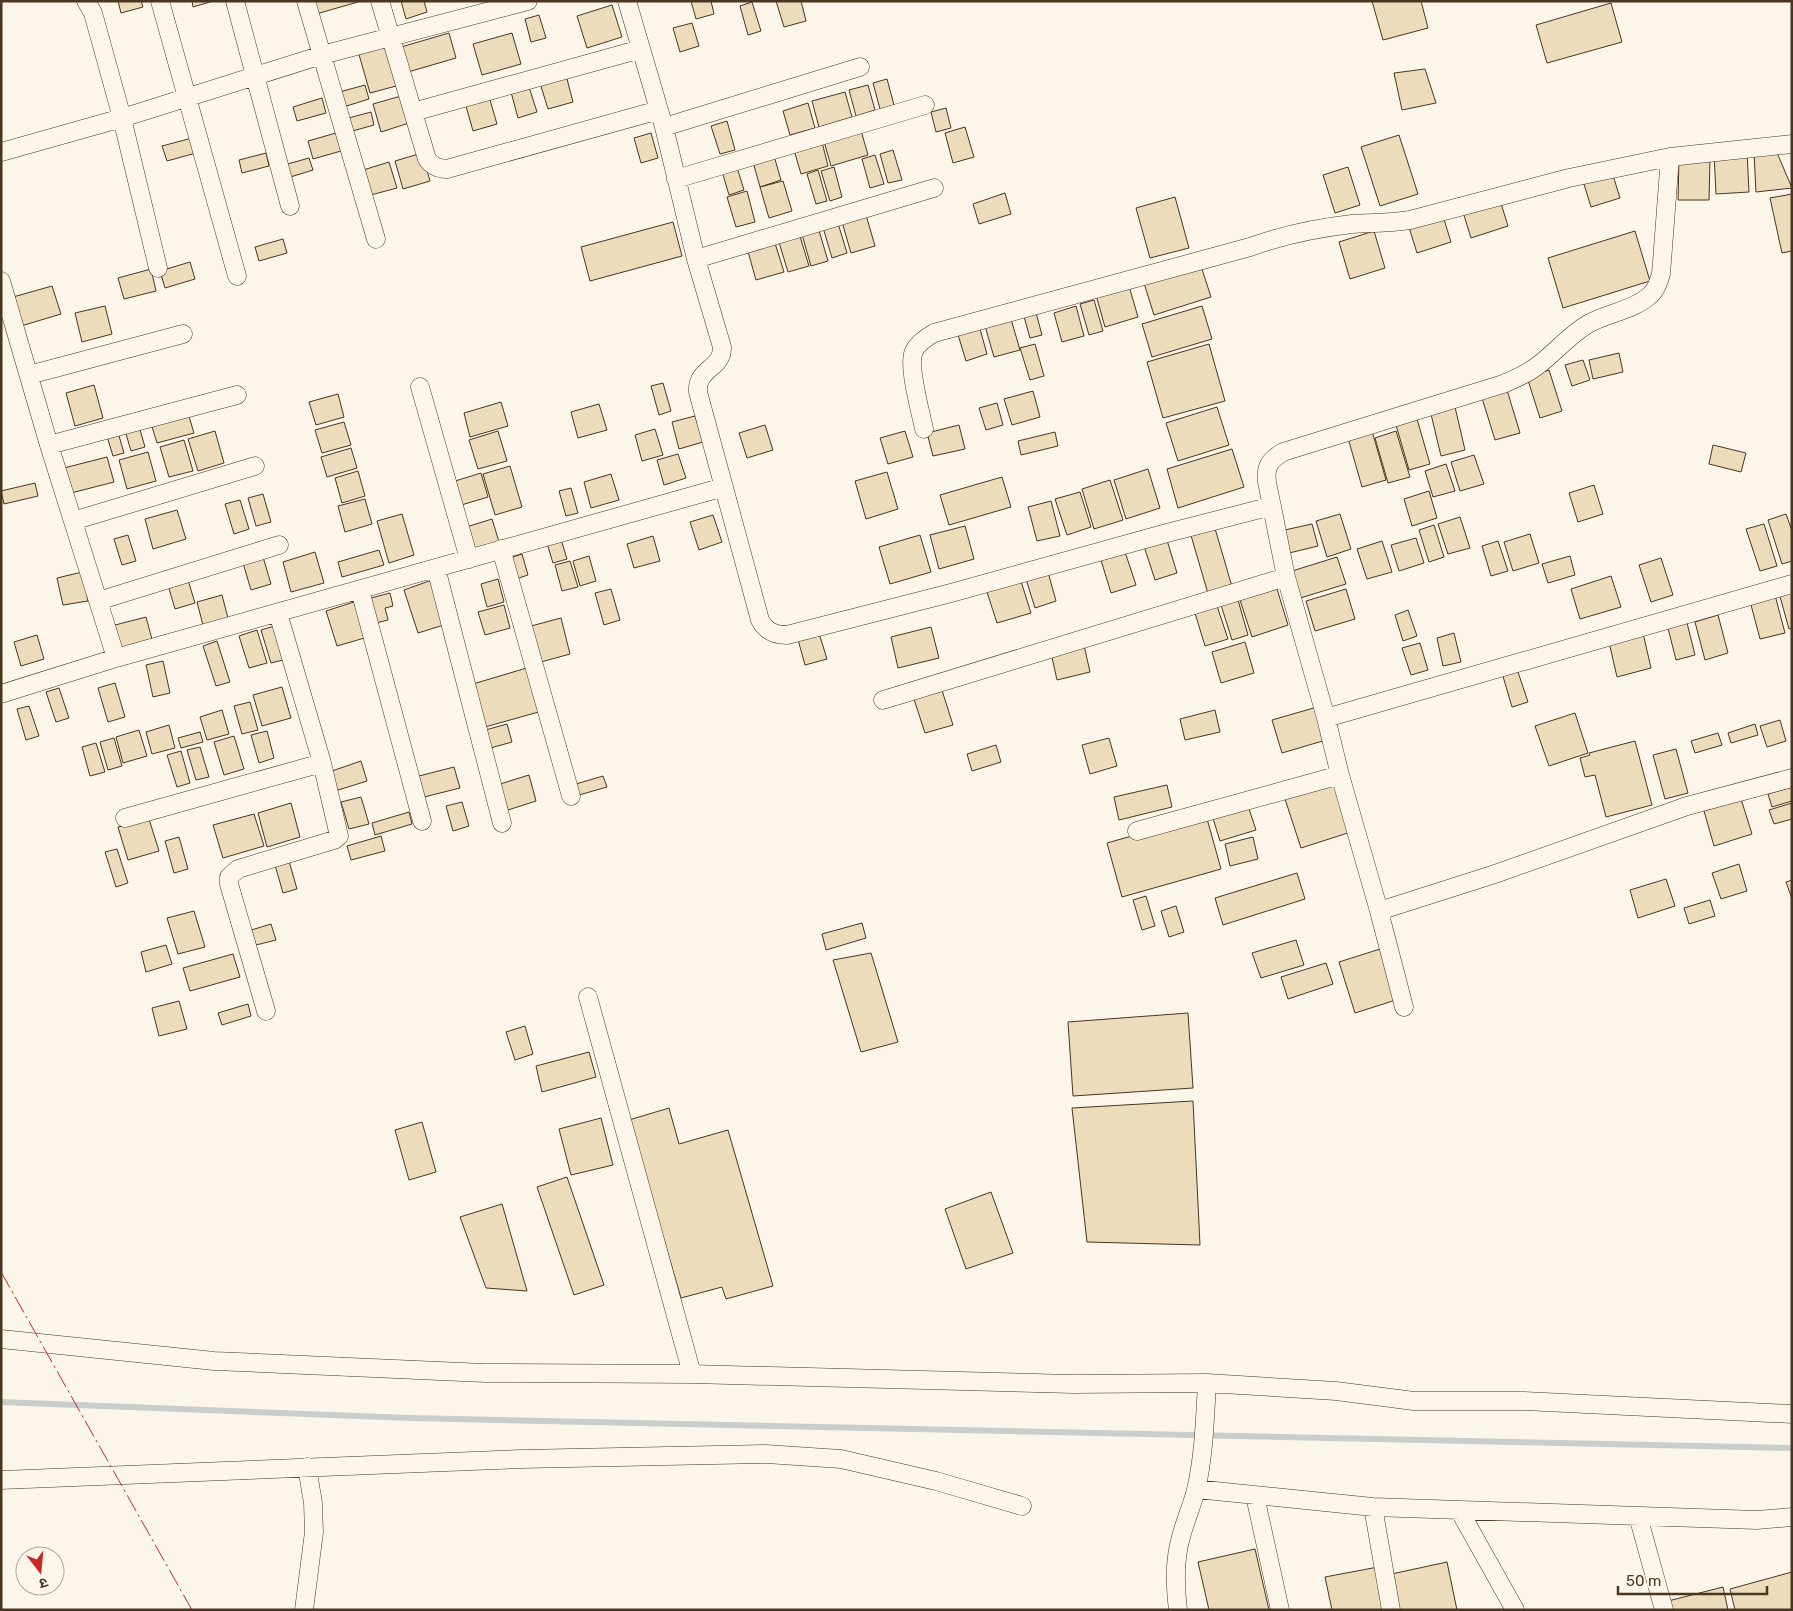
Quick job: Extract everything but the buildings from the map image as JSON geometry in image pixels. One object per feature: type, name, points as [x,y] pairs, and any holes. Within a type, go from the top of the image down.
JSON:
[{"type":"street","points":[[86,1],[93,13],[122,118],[158,268]]},
{"type":"street","points":[[160,1],[237,276]]},
{"type":"street","points":[[235,1],[290,206]]},
{"type":"street","points":[[306,1],[376,239]]},
{"type":"street","points":[[380,1],[427,159],[430,164],[439,169],[447,169],[661,118],[860,67]]},
{"type":"street","points":[[1,152],[122,118],[322,54],[528,1]]},
{"type":"street","points":[[627,1],[661,118],[696,259],[722,347],[720,360],[703,374],[698,384],[698,392],[760,620],[764,627],[777,635],[787,635],[1272,506]]},
{"type":"street","points":[[413,112],[641,49]]},
{"type":"street","points":[[676,179],[925,105]]},
{"type":"street","points":[[924,429],[912,372],[912,362],[914,352],[934,332],[1250,248],[1298,232],[1352,224],[1404,221],[1569,178],[1670,157],[1792,144]]},
{"type":"street","points":[[1404,1007],[1286,578],[1266,473],[1268,464],[1278,455],[1503,384],[1538,366],[1587,324],[1635,306],[1648,297],[1657,287],[1661,274],[1670,157]]},
{"type":"street","points":[[696,259],[934,188]]},
{"type":"street","points":[[1,281],[49,445],[116,658]]},
{"type":"street","points":[[29,375],[183,334]]},
{"type":"street","points":[[420,387],[468,559]]},
{"type":"street","points":[[49,445],[237,395]]},
{"type":"street","points":[[73,521],[255,466]]},
{"type":"street","points":[[1,694],[116,658],[724,487]]},
{"type":"street","points":[[98,601],[279,545]]},
{"type":"street","points":[[502,549],[571,796]]},
{"type":"street","points":[[436,568],[502,823]]},
{"type":"street","points":[[883,700],[1286,578]]},
{"type":"street","points":[[1326,718],[1792,584]]},
{"type":"street","points":[[360,590],[422,820]]},
{"type":"street","points":[[266,1011],[229,884],[229,877],[238,869],[339,836],[322,763],[278,613]]},
{"type":"street","points":[[125,818],[322,763]]},
{"type":"street","points":[[1137,830],[1340,775]]},
{"type":"street","points":[[1379,911],[1495,874],[1687,806],[1792,778]]},
{"type":"street","points":[[588,997],[692,1374]]},
{"type":"street","points":[[1,1338],[214,1361],[485,1373],[692,1374],[1073,1384],[1207,1383],[1336,1391],[1414,1401],[1524,1401],[1792,1414]]},
{"type":"street","points":[[1178,1610],[1175,1584],[1176,1562],[1180,1539],[1196,1488],[1204,1428],[1207,1383]]},
{"type":"street","points":[[1,1480],[522,1459],[775,1455],[841,1458],[936,1481],[1022,1506]]},
{"type":"street","points":[[304,1610],[314,1532],[313,1503],[307,1467]]},
{"type":"street","points":[[1196,1488],[1255,1496],[1373,1507],[1757,1520],[1792,1517]]},
{"type":"street","points":[[1255,1496],[1280,1610]]},
{"type":"street","points":[[1373,1507],[1391,1610]]},
{"type":"street","points":[[1459,1510],[1515,1610]]},
{"type":"street","points":[[1638,1516],[1664,1610]]},
{"type":"waterway","points":[[1,1402],[410,1418],[1792,1448]]},
{"type":"power","points":[[1,1272],[192,1610]]}]
